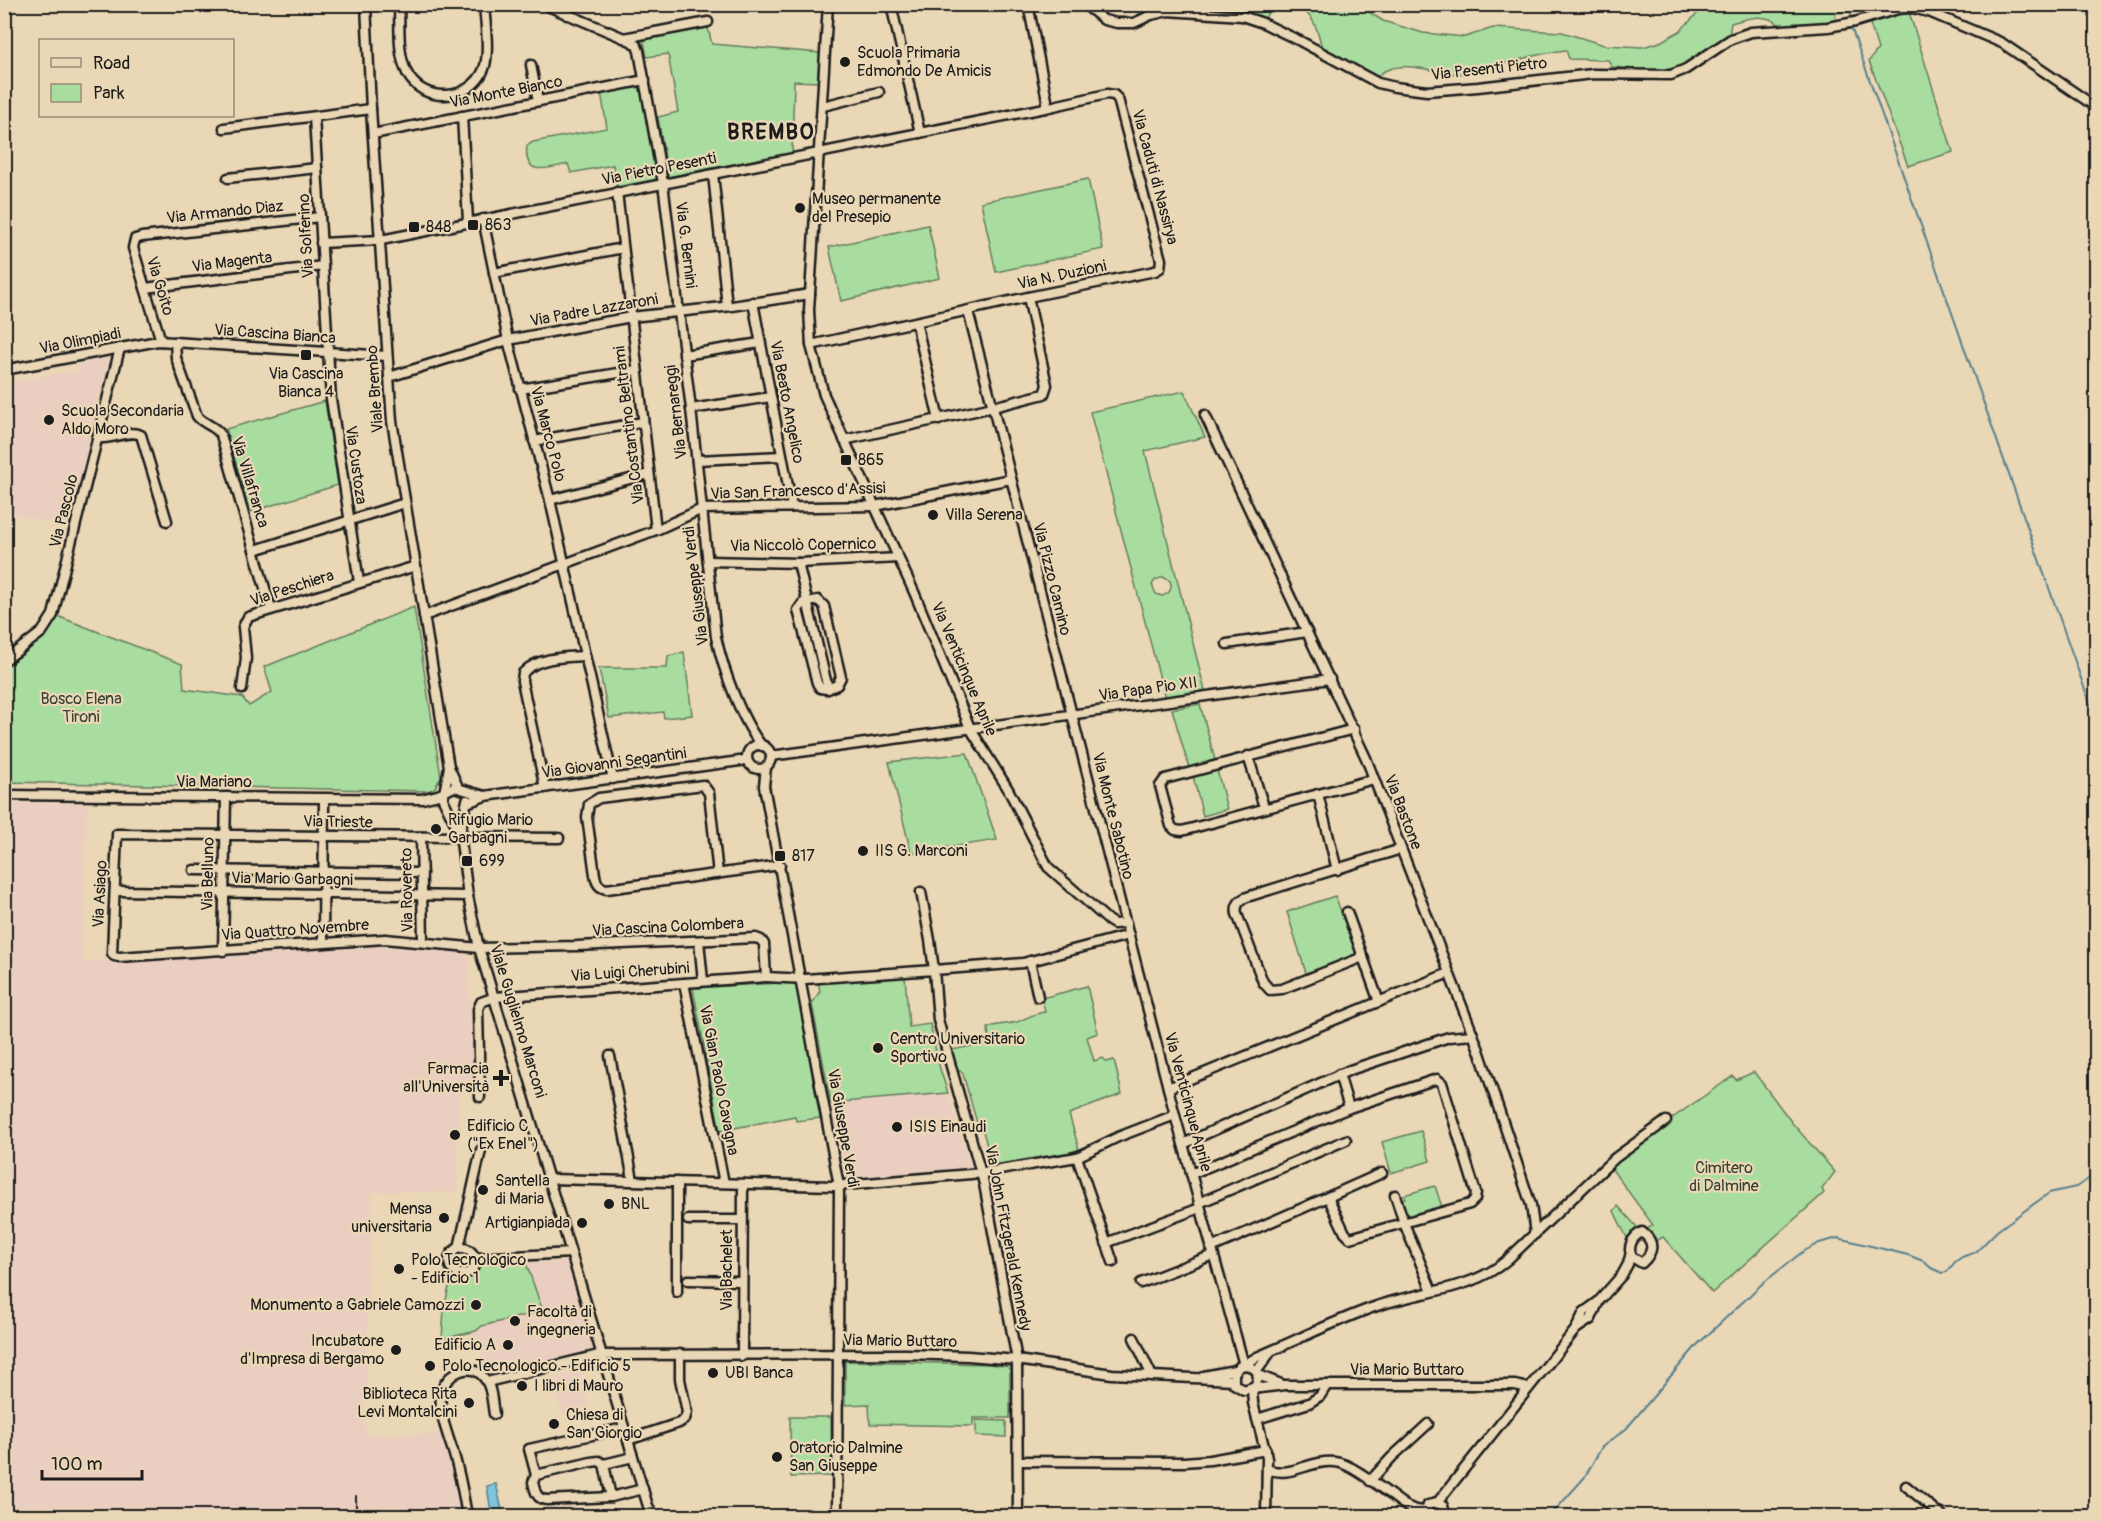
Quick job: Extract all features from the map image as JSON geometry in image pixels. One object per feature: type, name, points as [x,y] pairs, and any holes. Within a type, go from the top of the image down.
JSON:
[{"type":"street","name":"Viale Brembo","points":[[366,4],[388,377],[394,438],[449,767],[446,791]]},
{"type":"street","points":[[399,4],[402,53],[406,70],[418,87],[442,96],[464,90],[477,79],[483,70],[486,55],[484,4]]},
{"type":"street","points":[[543,4],[624,38],[708,22]]},
{"type":"street","points":[[567,15],[569,4]]},
{"type":"street","name":"Via Venticinque Aprile","points":[[828,4],[809,323],[822,388],[929,625],[970,728],[1007,787],[1048,867],[1109,921],[1114,924],[1126,923],[1182,1144],[1244,1365]]},
{"type":"street","points":[[891,4],[920,133]]},
{"type":"street","points":[[1028,4],[1046,107]]},
{"type":"street","name":"Via Pesenti Pietro","points":[[1084,4],[1101,18],[1117,23],[1131,23],[1168,11],[1242,16],[1300,40],[1381,84],[1419,90],[1463,89],[1593,74],[1669,75],[1686,69],[1731,39],[1753,31],[1828,27],[1855,22],[1898,9],[1919,9],[2002,43],[2097,106]]},
{"type":"street","name":"Via G. Bernini","points":[[624,38],[633,42],[638,48],[645,80],[663,183],[679,311]]},
{"type":"street","points":[[531,65],[538,101]]},
{"type":"street","name":"Via Monte Bianco","points":[[373,134],[645,80]]},
{"type":"street","points":[[823,106],[879,92]]},
{"type":"street","name":"Via Caduti di Nassirya","points":[[1046,107],[1107,94],[1114,95],[1118,99],[1162,262],[1160,268]]},
{"type":"street","name":"Via Pietro Pesenti","points":[[321,243],[381,240],[1046,107]]},
{"type":"street","points":[[224,128],[371,109]]},
{"type":"street","points":[[462,116],[468,221]]},
{"type":"street","name":"Via Solferino","points":[[314,117],[328,353]]},
{"type":"street","points":[[228,178],[317,168]]},
{"type":"street","points":[[713,174],[727,306]]},
{"type":"street","name":"Via Costantino Beltrami","points":[[617,192],[656,530]]},
{"type":"street","name":"Via Armando Diaz","points":[[135,239],[320,217]]},
{"type":"street","name":"Via Marco Polo","points":[[483,219],[507,340],[550,500],[612,779]]},
{"type":"street","name":"Via Goito","points":[[135,239],[133,246],[160,341]]},
{"type":"street","points":[[494,273],[623,248]]},
{"type":"street","name":"Via Magenta","points":[[145,288],[323,266]]},
{"type":"street","name":"Via N. Duzioni","points":[[812,345],[1028,297],[1155,272],[1160,268]]},
{"type":"street","name":"Via Padre Lazzaroni","points":[[388,377],[507,340],[631,317],[810,294]]},
{"type":"street","points":[[844,440],[1041,395],[1047,390],[1028,297]]},
{"type":"street","name":"Via Beato Angelico","points":[[753,302],[792,507]]},
{"type":"street","name":"Via Bernareggi","points":[[679,311],[702,509]]},
{"type":"street","name":"Via Pizzo Camino","points":[[968,311],[1072,716]]},
{"type":"street","points":[[916,322],[939,420]]},
{"type":"street","name":"Via Cascina Bianca","points":[[160,341],[387,356]]},
{"type":"street","name":"Via Olimpiadi","points":[[4,370],[160,341]]},
{"type":"street","name":"Via Villafranca","points":[[175,342],[176,358],[197,416],[202,422],[216,428],[221,435],[271,609]]},
{"type":"street","points":[[684,355],[760,343]]},
{"type":"street","name":"Via Pascolo","points":[[4,661],[42,632],[53,615],[120,348]]},
{"type":"street","name":"Via Custoza","points":[[328,353],[331,399],[359,582]]},
{"type":"street","points":[[520,389],[637,370]]},
{"type":"street","points":[[691,409],[771,397]]},
{"type":"street","name":"Via Bastone","points":[[1205,415],[1330,679],[1374,779],[1473,1035],[1530,1202],[1534,1219],[1534,1234]]},
{"type":"street","points":[[534,441],[643,422]]},
{"type":"street","points":[[97,438],[106,439],[135,433],[141,435],[167,522]]},
{"type":"street","points":[[697,460],[782,456]]},
{"type":"street","points":[[550,500],[649,474]]},
{"type":"street","name":"Via San Francesco d'Assisi","points":[[424,616],[656,530],[702,509],[875,506],[1011,479]]},
{"type":"street","points":[[255,550],[405,504]]},
{"type":"street","name":"Via Giuseppe Verdi","points":[[702,509],[718,648],[747,726],[762,746]]},
{"type":"street","name":"Via Niccolò Copernico","points":[[708,561],[798,563],[899,558]]},
{"type":"street","points":[[798,563],[807,601],[828,688],[837,685],[841,677],[824,606],[818,600],[807,601]]},
{"type":"street","name":"Via Peschiera","points":[[242,689],[246,660],[244,622],[250,616],[416,566]]},
{"type":"street","points":[[1227,645],[1307,632]]},
{"type":"street","points":[[545,788],[522,681],[523,673],[527,668],[555,658],[585,656]]},
{"type":"street","name":"Via Papa Pio XII","points":[[970,728],[1072,716],[1330,679]]},
{"type":"street","name":"Via Monte Sabotino","points":[[1072,716],[1126,923]]},
{"type":"street","name":"Via Giuseppe Verdi","points":[[747,726],[747,756]]},
{"type":"street","points":[[771,756],[970,728]]},
{"type":"street","points":[[1353,729],[1163,780],[1160,786],[1171,824],[1175,830],[1180,831],[1374,779]]},
{"type":"street","points":[[754,746],[762,746],[767,748],[771,756],[766,767],[755,769],[751,767],[747,756],[754,746]]},
{"type":"street","name":"Via Giovanni Segantini","points":[[466,805],[485,796],[612,779],[747,756]]},
{"type":"street","points":[[1248,756],[1264,807]]},
{"type":"street","name":"Viale Brembo","points":[[449,767],[461,789]]},
{"type":"street","name":"Via Giuseppe Verdi","points":[[764,786],[766,767]]},
{"type":"street","name":"Via Giuseppe Verdi","points":[[755,769],[764,786],[780,865],[839,1185],[837,1516]]},
{"type":"street","points":[[718,874],[708,791],[703,785],[599,798],[589,804],[587,817],[595,875],[600,887],[607,889],[718,874],[780,865]]},
{"type":"street","points":[[446,791],[453,787],[461,789]]},
{"type":"street","name":"Via Giovanni Segantini","points":[[461,789],[485,796]]},
{"type":"street","name":"Viale Guglielmo Marconi","points":[[460,836],[467,796],[461,789]]},
{"type":"street","name":"Viale Guglielmo Marconi","points":[[446,791],[443,799],[460,836],[468,896],[479,948],[643,1489],[649,1516]]},
{"type":"street","name":"Via Mariano","points":[[4,795],[422,799],[431,798],[446,791]]},
{"type":"street","points":[[1318,794],[1337,870]]},
{"type":"street","name":"Via Belluno","points":[[223,951],[222,893],[226,797]]},
{"type":"street","points":[[323,943],[324,799]]},
{"type":"street","name":"Via Mariano","points":[[422,799],[448,809]]},
{"type":"street","points":[[448,809],[458,811],[466,805]]},
{"type":"street","name":"Via Trieste","points":[[117,834],[560,838]]},
{"type":"street","name":"Via Asiago","points":[[114,956],[112,951],[117,834]]},
{"type":"street","name":"Via Rovereto","points":[[421,837],[423,941]]},
{"type":"street","points":[[1363,957],[1282,989],[1270,990],[1263,982],[1237,911],[1238,904],[1245,898],[1401,849]]},
{"type":"street","points":[[194,870],[422,873]]},
{"type":"street","name":"Via Mario Garbagni","points":[[116,891],[468,896]]},
{"type":"street","points":[[921,892],[934,970]]},
{"type":"street","points":[[1347,912],[1379,1002]]},
{"type":"street","points":[[766,977],[801,979],[1002,966],[1129,935]]},
{"type":"street","name":"Via Quattro Novembre","points":[[114,956],[223,951],[385,939],[479,948]]},
{"type":"street","name":"Via Cascina Colombera","points":[[479,948],[760,939],[764,944],[766,977]]},
{"type":"street","points":[[699,941],[703,981]]},
{"type":"street","points":[[1030,961],[1038,997]]},
{"type":"street","name":"Via John Fitzgerald Kennedy","points":[[934,970],[935,1003],[982,1173],[1017,1360],[1018,1516]]},
{"type":"street","points":[[1168,1088],[1449,973]]},
{"type":"street","name":"Via Luigi Cherubini","points":[[495,997],[766,977]]},
{"type":"street","name":"Via Gian Paolo Cavagna","points":[[684,982],[724,1183]]},
{"type":"street","points":[[480,1097],[478,1009],[481,1002],[495,997]]},
{"type":"street","points":[[1182,1144],[1339,1074],[1449,1037],[1473,1035]]},
{"type":"street","points":[[610,1056],[633,1180]]},
{"type":"street","points":[[1339,1074],[1349,1108]]},
{"type":"street","points":[[1191,1174],[1349,1108],[1435,1079],[1442,1082],[1476,1197],[1470,1204],[1348,1237],[1328,1197]]},
{"type":"street","points":[[550,1179],[839,1185],[982,1173],[1077,1157],[1123,1135],[1175,1115]]},
{"type":"street","points":[[1252,1389],[1240,1389],[1234,1375],[1244,1365],[1276,1349],[1369,1309],[1471,1281],[1503,1264],[1615,1158],[1666,1121]]},
{"type":"street","points":[[1106,1243],[1346,1140]]},
{"type":"street","points":[[459,1248],[467,1249],[475,1258],[474,1266],[469,1272],[461,1274],[454,1271],[450,1264],[450,1256],[459,1248],[481,1150]]},
{"type":"street","points":[[1077,1157],[1113,1262]]},
{"type":"street","points":[[1141,1283],[1382,1173]]},
{"type":"street","points":[[677,1182],[677,1292]]},
{"type":"street","name":"Via Bachelet","points":[[742,1356],[743,1184]]},
{"type":"street","points":[[1395,1195],[1432,1291]]},
{"type":"street","points":[[688,1220],[742,1220]]},
{"type":"street","points":[[1425,1514],[1428,1505],[1437,1503],[1576,1329],[1584,1312],[1598,1302],[1622,1275],[1628,1264],[1631,1242],[1639,1233],[1644,1233],[1652,1242],[1651,1254],[1642,1263],[1622,1275]]},
{"type":"street","points":[[475,1258],[571,1253]]},
{"type":"street","points":[[1630,1256],[1642,1263]]},
{"type":"street","points":[[688,1280],[742,1281]]},
{"type":"street","points":[[1134,1338],[1152,1376]]},
{"type":"street","points":[[1266,1516],[1266,1450],[1257,1419],[1252,1389],[1257,1383],[1257,1373],[1263,1360],[1276,1349]]},
{"type":"street","points":[[628,1440],[685,1419],[686,1407],[680,1379],[680,1354]]},
{"type":"street","name":"Via Mario Buttaro","points":[[487,1382],[602,1355],[680,1354],[742,1356],[906,1354],[1017,1360],[1112,1374],[1192,1378],[1234,1375]]},
{"type":"street","points":[[1244,1365],[1251,1366],[1257,1373]]},
{"type":"street","points":[[467,1516],[457,1464],[444,1418],[441,1395],[448,1379],[460,1370],[473,1370],[480,1374],[487,1382],[494,1414]]},
{"type":"street","name":"Via Mario Buttaro","points":[[1257,1373],[1285,1385]]},
{"type":"street","name":"Via Mario Buttaro","points":[[1252,1389],[1285,1385],[1515,1385],[1528,1388]]},
{"type":"street","points":[[1257,1419],[1309,1403],[1320,1396],[1327,1385]]},
{"type":"street","points":[[1370,1481],[1428,1424]]},
{"type":"street","points":[[624,1428],[529,1449],[536,1475],[533,1484],[537,1496],[543,1500],[610,1497],[643,1489]]},
{"type":"street","points":[[1018,1461],[1189,1462],[1266,1450]]},
{"type":"street","points":[[536,1475],[591,1461],[604,1464],[633,1457]]},
{"type":"street","points":[[1267,1469],[1280,1474],[1323,1462],[1337,1462],[1350,1467],[1408,1507],[1425,1514]]},
{"type":"street","points":[[604,1464],[610,1497]]},
{"type":"street","points":[[1906,1486],[1942,1516]]},
{"type":"street","points":[[1437,1503],[1446,1509],[1446,1516]]},
{"type":"street","name":"Viale Guglielmo Marconi","points":[[648,1506],[654,1516]]},
{"type":"street","points":[[1408,1516],[1425,1514]]},
{"type":"shaded area","name":"Scuola Secondaria Aldo Moro","points":[[110,359],[112,366],[106,394],[99,395],[88,445],[92,450],[72,528],[5,512],[5,383],[78,370],[81,362]]},
{"type":"shaded area","points":[[5,802],[87,803],[83,962],[371,942],[464,953],[469,958],[474,1094],[459,1094],[456,1192],[372,1192],[365,1434],[443,1434],[461,1516],[5,1516]]},
{"type":"shaded area","name":"ISIS Einaudi","points":[[948,1093],[966,1153],[971,1151],[973,1171],[845,1182],[831,1103]]},
{"type":"shaded area","name":"Facoltà di ingegneria","points":[[569,1261],[594,1350],[494,1374],[487,1372],[483,1367],[474,1334],[467,1333],[442,1339],[444,1309],[450,1282],[469,1278],[481,1264]]},
{"type":"shaded area","points":[[580,1371],[589,1406],[562,1414],[553,1378]]},
{"type":"green space","points":[[1143,5],[1183,5],[1145,11]]},
{"type":"green space","points":[[1197,5],[1358,5],[1383,21],[1423,33],[1465,37],[1493,28],[1562,32],[1604,45],[1643,47],[1660,42],[1680,31],[1706,5],[1850,5],[1849,12],[1836,13],[1835,21],[1780,25],[1768,18],[1756,17],[1731,23],[1729,36],[1691,61],[1665,70],[1612,67],[1608,60],[1569,59],[1566,50],[1460,74],[1413,67],[1392,68],[1374,79],[1322,49],[1312,19],[1300,10],[1282,8],[1269,10],[1265,19],[1239,10]]},
{"type":"green space","points":[[1898,12],[1909,12],[1953,152],[1908,166],[1869,61],[1878,49],[1869,21]]},
{"type":"green space","points":[[707,25],[712,44],[820,53],[819,82],[794,81],[792,154],[668,177],[658,117],[678,112],[668,54],[647,57],[643,37]]},
{"type":"green space","points":[[641,85],[659,180],[617,188],[613,165],[571,173],[568,164],[539,168],[529,163],[527,146],[533,142],[607,128],[601,92]]},
{"type":"green space","points":[[1088,179],[1103,249],[996,272],[981,202]]},
{"type":"green space","points":[[928,225],[940,278],[841,301],[829,247]]},
{"type":"green space","points":[[1184,391],[1205,437],[1145,451],[1205,691],[1165,698],[1090,412]],"holes":[[[1163,577],[1170,581],[1169,592],[1162,596],[1156,594],[1152,585],[1155,580]]]},
{"type":"green space","points":[[325,401],[338,485],[250,512],[226,429]]},
{"type":"green space","name":"Bosco Elena Tironi","points":[[414,607],[441,777],[434,789],[426,791],[5,782],[5,666],[25,653],[57,616],[182,664],[184,689],[242,697],[249,706],[272,692],[264,667]]},
{"type":"green space","points":[[684,652],[692,715],[664,718],[663,712],[609,718],[599,668],[667,668],[668,656]]},
{"type":"green space","points":[[1200,704],[1215,760],[1189,768],[1172,709]]},
{"type":"green space","points":[[967,753],[997,840],[911,853],[889,762]]},
{"type":"green space","points":[[1217,770],[1227,809],[1203,816],[1193,776]]},
{"type":"green space","points":[[1335,896],[1358,955],[1306,973],[1287,912]]},
{"type":"green space","name":"Centro Universitario Sportivo","points":[[905,976],[909,1027],[930,1024],[948,1093],[831,1103],[812,1004],[820,991],[818,982]]},
{"type":"green space","points":[[796,982],[820,1118],[796,1121],[795,1116],[720,1131],[693,988]]},
{"type":"green space","points":[[1087,986],[1098,1033],[1087,1037],[1094,1061],[1103,1058],[1107,1062],[1114,1060],[1122,1094],[1069,1114],[1079,1149],[1062,1155],[992,1165],[963,1074],[961,1071],[957,1072],[951,1050],[989,1043],[988,1028],[1017,1022],[1045,1012],[1042,998]]},
{"type":"green space","name":"Cimitero di Dalmine","points":[[1754,1072],[1793,1124],[1835,1172],[1822,1189],[1824,1193],[1712,1293],[1663,1237],[1656,1241],[1647,1229],[1653,1225],[1611,1168],[1625,1151],[1733,1076],[1736,1080]]},
{"type":"green space","points":[[1421,1131],[1430,1161],[1391,1173],[1382,1142]]},
{"type":"green space","points":[[1435,1186],[1442,1207],[1407,1218],[1402,1200],[1405,1198],[1404,1195]]},
{"type":"green space","points":[[1618,1206],[1637,1227],[1628,1240],[1614,1211]]},
{"type":"green space","points":[[526,1263],[543,1311],[482,1326],[476,1331],[442,1339],[444,1309],[450,1282],[469,1278],[481,1264]]},
{"type":"green space","points":[[845,1361],[989,1364],[1010,1367],[1010,1418],[973,1418],[973,1426],[870,1424],[869,1404],[845,1405]]},
{"type":"green space","points":[[790,1417],[831,1417],[832,1476],[791,1477]]},
{"type":"green space","points":[[976,1420],[1006,1421],[1006,1437],[976,1436]]},
{"type":"water","points":[[496,1484],[502,1510],[491,1512],[487,1486]]},
{"type":"waterway","points":[[1850,18],[1853,4]]},
{"type":"waterway","points":[[1851,27],[2096,721]]},
{"type":"waterway","points":[[1550,1516],[1584,1478],[1602,1447],[1626,1429],[1697,1345],[1763,1283],[1801,1253],[1819,1243],[1838,1238],[1908,1255],[1942,1273],[1947,1272],[1955,1262],[1976,1252],[1997,1231],[2049,1193],[2076,1187],[2096,1174]]},
{"type":"railway","points":[[356,1496],[356,1516]]},
{"type":"place","name":"Scuola Primaria Edmondo De Amicis","points":[[845,62]]},
{"type":"place","name":"Museo permanente del Presepio","points":[[800,208]]},
{"type":"place","name":"863","points":[[473,225]]},
{"type":"place","name":"848","points":[[414,227]]},
{"type":"place","name":"Via Cascina Bianca 4","points":[[306,355]]},
{"type":"place","name":"Scuola Secondaria Aldo Moro","points":[[49,420]]},
{"type":"place","name":"865","points":[[846,460]]},
{"type":"place","name":"Villa Serena","points":[[933,515]]},
{"type":"place","name":"Rifugio Mario Garbagni","points":[[436,829]]},
{"type":"place","name":"IIS G. Marconi","points":[[863,851]]},
{"type":"place","name":"817","points":[[780,856]]},
{"type":"place","name":"699","points":[[467,861]]},
{"type":"place","name":"Centro Universitario Sportivo","points":[[878,1048]]},
{"type":"place","name":"Farmacia all'Università","points":[[501,1078]]},
{"type":"place","name":"ISIS Einaudi","points":[[897,1127]]},
{"type":"place","name":"Edificio C (\"Ex Enel\")","points":[[455,1135]]},
{"type":"place","name":"Santella di Maria","points":[[483,1190]]},
{"type":"place","name":"BNL","points":[[609,1204]]},
{"type":"place","name":"Mensa universitaria","points":[[444,1218]]},
{"type":"place","name":"Artigianpiada","points":[[582,1223]]},
{"type":"place","name":"Polo Tecnologico - Edificio 1","points":[[399,1269]]},
{"type":"place","name":"Monumento a Gabriele Camozzi","points":[[476,1305]]},
{"type":"place","name":"Facoltà di ingegneria","points":[[515,1321]]},
{"type":"place","name":"Edificio A","points":[[508,1345]]},
{"type":"place","name":"Incubatore d'Impresa di Bergamo","points":[[396,1350]]},
{"type":"place","name":"Polo Tecnologico - Edificio 5","points":[[430,1366]]},
{"type":"place","name":"UBI Banca","points":[[713,1373]]},
{"type":"place","name":"I libri di Mauro","points":[[522,1386]]},
{"type":"place","name":"Biblioteca Rita Levi Montalcini","points":[[469,1403]]},
{"type":"place","name":"Chiesa di San Giorgio","points":[[554,1424]]},
{"type":"place","name":"Oratorio Dalmine San Giuseppe","points":[[777,1457]]},
{"type":"district","name":"BREMBO","points":[[771,132]]}]
